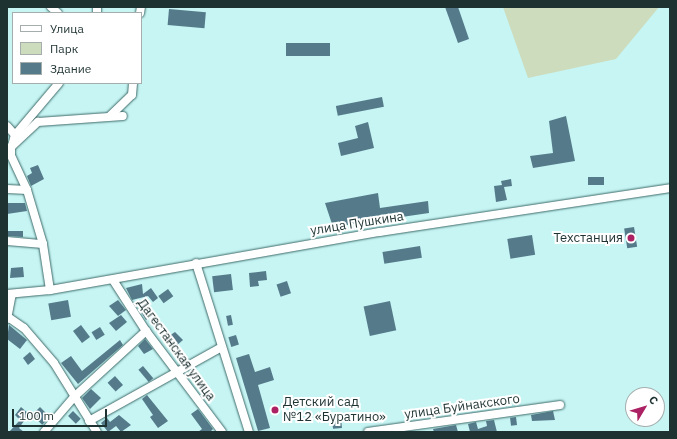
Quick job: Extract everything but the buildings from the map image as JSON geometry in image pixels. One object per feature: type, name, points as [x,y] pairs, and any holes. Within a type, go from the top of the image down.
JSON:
[{"type":"street","points":[[50,290],[43,244],[27,190],[10,152],[15,135],[58,84]]},
{"type":"street","points":[[110,116],[132,95],[133,84]]},
{"type":"street","points":[[10,152],[38,122],[123,116]]},
{"type":"street","points":[[7,126],[15,135]]},
{"type":"street","name":"улица Пушкина","points":[[10,294],[50,290],[113,280],[196,263],[670,188]]},
{"type":"street","points":[[7,189],[27,190]]},
{"type":"street","points":[[7,242],[43,244]]},
{"type":"street","name":"Дагестанская улица","points":[[196,263],[249,432]]},
{"type":"street","name":"Дагестанская улица","points":[[113,280],[146,331],[222,432]]},
{"type":"street","points":[[10,294],[8,318],[24,328],[54,363],[97,432]]},
{"type":"street","points":[[44,432],[74,397],[146,331]]},
{"type":"street","points":[[89,421],[176,371],[222,347]]},
{"type":"street","name":"улица Буйнакского","points":[[368,432],[560,405]]},
{"type":"green space","points":[[503,7],[659,7],[616,59],[528,78]]},
{"type":"place","name":"Техстанция","points":[[631,238]]},
{"type":"place","name":"Детский сад №12 «Буратино»","points":[[275,410]]}]
